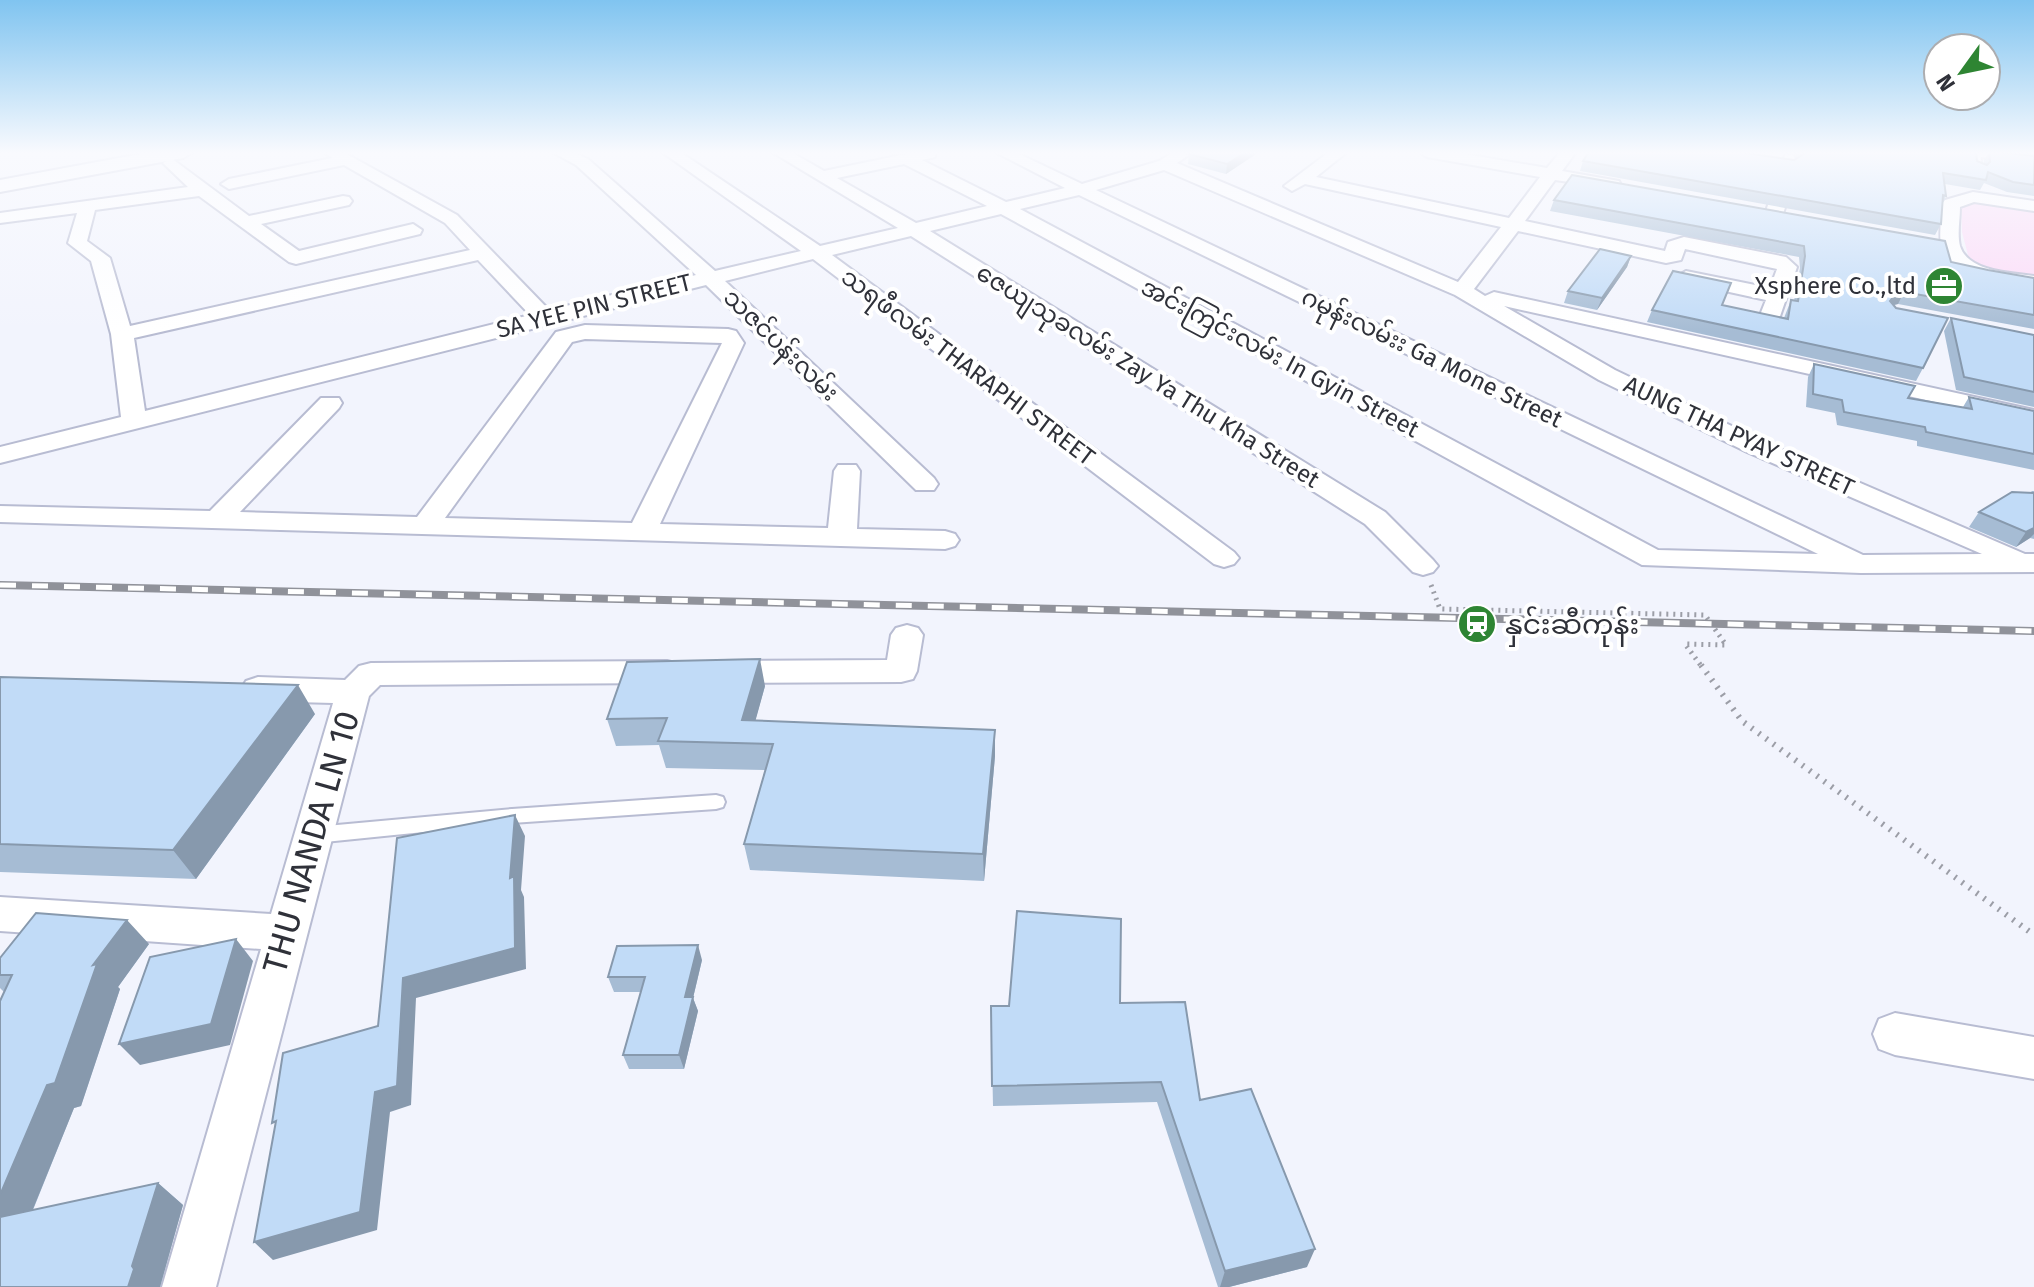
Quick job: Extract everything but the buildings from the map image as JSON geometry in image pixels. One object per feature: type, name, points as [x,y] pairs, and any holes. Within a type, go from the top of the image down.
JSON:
[{"type":"street","points":[[0,218],[40,212]]},
{"type":"street","points":[[86,212],[77,243],[100,258],[122,334],[134,423]]},
{"type":"street","points":[[232,212],[296,258],[413,230]]},
{"type":"street","points":[[246,222],[292,212]]},
{"type":"street","points":[[439,212],[451,219],[544,318]]},
{"type":"street","name":"သဇင်ပန်းလမ်း","points":[[638,212],[767,329],[925,484]]},
{"type":"street","name":"သရဖီလမ်း THARAPHI STREET","points":[[758,212],[816,252],[1224,558]]},
{"type":"street","name":"ဇေယျသုခလမ်း Zay Ya Thu Kha Street","points":[[884,212],[1375,518],[1423,566]]},
{"type":"street","name":"SA YEE PIN STREET","points":[[0,455],[710,277],[988,212]]},
{"type":"street","name":"အင်းကြင်းလမ်း In Gyin Street","points":[[1011,212],[1652,559],[1861,564]]},
{"type":"street","name":"ဂမုန်းလမ်းး Ga Mone Street","points":[[1130,212],[1861,564]]},
{"type":"street","points":[[1275,212],[1462,291],[2034,417]]},
{"type":"street","points":[[1452,212],[1671,257],[1677,243],[1684,243],[1779,261],[1787,267],[1769,320]]},
{"type":"street","points":[[1462,291],[1521,212]]},
{"type":"street","points":[[1950,212],[1944,245],[1961,264],[1966,268],[2034,282]]},
{"type":"street","points":[[122,334],[482,253]]},
{"type":"street","points":[[1651,254],[1644,269],[1777,296]]},
{"type":"street","name":"AUNG THA PYAY STREET","points":[[1462,291],[1607,375],[1756,447],[2030,563]]},
{"type":"street","points":[[424,527],[564,337],[585,332],[728,336],[733,343],[641,533]]},
{"type":"street","points":[[217,520],[330,403]]},
{"type":"street","points":[[842,536],[847,471]]},
{"type":"street","points":[[0,514],[945,540]]},
{"type":"street","points":[[1861,564],[2030,563]]},
{"type":"street","points":[[353,692],[371,674],[901,671],[907,635]]},
{"type":"street","name":"THU NANDA LN 10","points":[[189,1287],[353,692],[215,688]]},
{"type":"street","points":[[0,914],[286,933]]},
{"type":"street","points":[[1895,1034],[2034,1058]]},
{"type":"lane","points":[[313,835],[512,816],[716,802]]},
{"type":"path","points":[[1438,604],[1440,609],[1705,615],[1726,645],[1685,644],[1742,721],[2034,935]]},
{"type":"shaded area","points":[[1961,212],[2034,212],[2034,277],[1988,270],[1969,259],[1962,232]]},
{"type":"railway","points":[[0,585],[2034,631]]},
{"type":"place","name":"Xsphere Co.,ltd","points":[[1944,286]]},
{"type":"place","name":"နှင်းဆီကုန်း","points":[[1477,624]]}]
